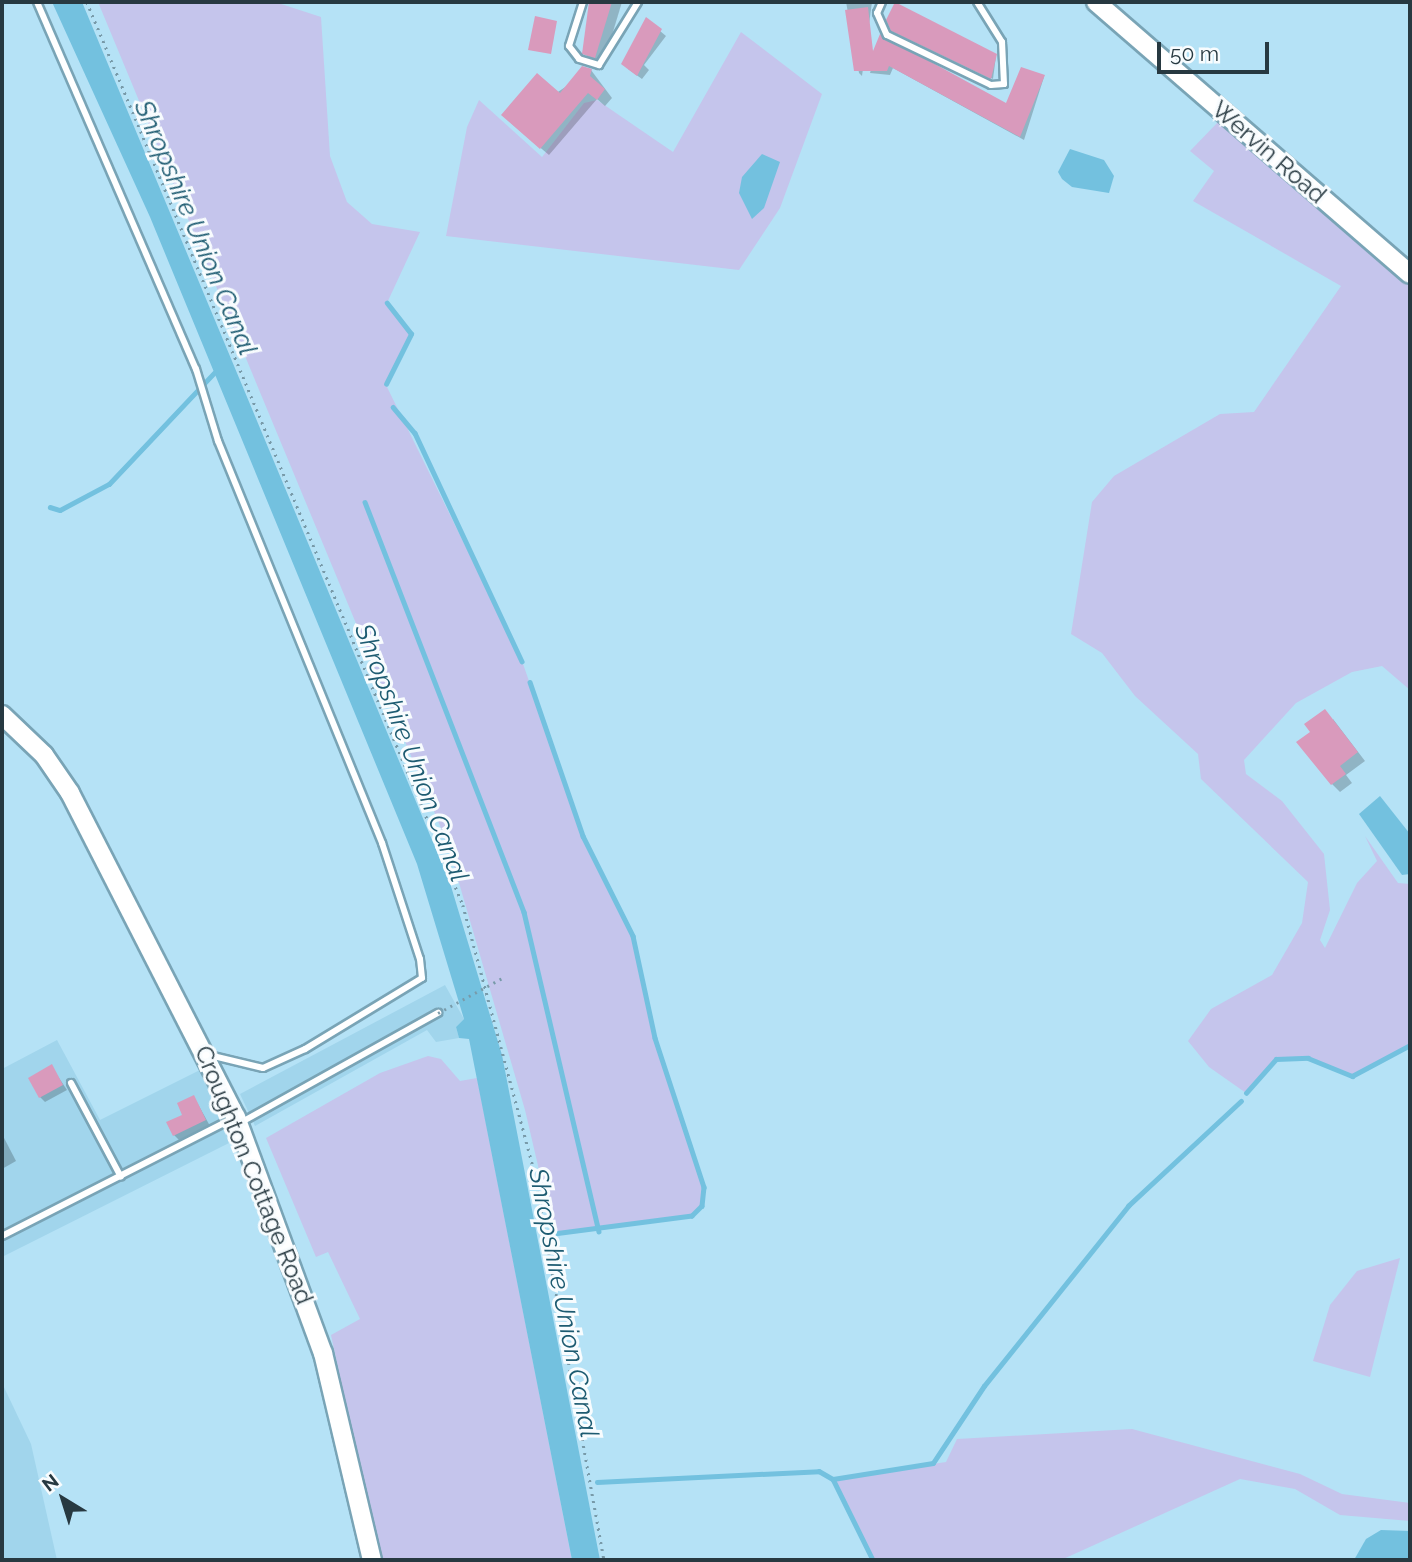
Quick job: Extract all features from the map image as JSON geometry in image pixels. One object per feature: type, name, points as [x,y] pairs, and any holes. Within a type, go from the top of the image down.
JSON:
[{"type":"street","name":"Wervin Road","points":[[1096,2],[1410,274]]},
{"type":"street","name":"Croughton Cottage Road","points":[[2,715],[44,755],[70,793],[208,1055],[237,1120],[323,1353],[372,1560]]},
{"type":"lane","points":[[37,2],[196,369],[218,441],[386,853],[420,959],[422,978],[305,1049],[263,1068],[208,1055]]},
{"type":"lane","points":[[583,2],[569,46],[579,59],[599,65],[638,2]]},
{"type":"lane","points":[[882,2],[877,13],[887,35],[991,85],[1004,84],[1002,42],[977,2]]},
{"type":"lane","points":[[2,1236],[237,1120],[438,1013]]},
{"type":"lane","points":[[71,1083],[121,1177]]},
{"type":"path","points":[[88,2],[463,905],[534,1170],[604,1560]]},
{"type":"path","points":[[438,1013],[504,977]]},
{"type":"shaded area","points":[[52,2],[82,2],[450,883],[502,1055],[600,1560],[572,1560],[469,1039],[459,1038],[456,1027],[464,1019],[417,864],[150,217]]},
{"type":"shaded area","points":[[98,2],[275,2],[321,17],[330,156],[347,202],[372,224],[420,232],[387,303],[411,334],[386,385],[522,661],[583,836],[633,936],[655,1038],[704,1187],[702,1206],[692,1216],[554,1234],[525,1110],[448,845]]},
{"type":"shaded area","points":[[741,32],[822,94],[780,208],[739,270],[446,236],[467,127],[479,100],[542,157],[584,103],[597,100],[673,152]]},
{"type":"shaded area","points":[[1219,121],[1410,283],[1410,690],[1382,666],[1352,672],[1296,703],[1244,760],[1246,774],[1282,801],[1324,854],[1330,910],[1320,940],[1325,948],[1357,883],[1377,861],[1365,836],[1398,883],[1410,884],[1410,1045],[1352,1076],[1308,1058],[1276,1059],[1246,1093],[1209,1067],[1188,1041],[1211,1009],[1272,975],[1302,923],[1308,882],[1201,779],[1198,754],[1135,696],[1102,653],[1071,634],[1092,502],[1114,476],[1220,414],[1254,412],[1341,286],[1193,201],[1214,171],[1190,151]]},
{"type":"shaded area","points":[[1070,149],[1104,160],[1114,176],[1109,193],[1072,187],[1062,179],[1058,172]]},
{"type":"shaded area","points":[[762,154],[780,162],[764,208],[752,219],[739,193],[742,177]]},
{"type":"shaded area","points":[[1380,796],[1410,834],[1410,874],[1402,875],[1359,814]]},
{"type":"shaded area","points":[[445,985],[464,1019],[456,1027],[459,1038],[436,1042],[427,1030],[255,1126],[240,1094]]},
{"type":"shaded area","points":[[57,1040],[100,1120],[202,1069],[233,1141],[2,1257],[2,1069]]},
{"type":"shaded area","points":[[428,1056],[441,1059],[460,1081],[477,1078],[572,1560],[379,1560],[331,1335],[360,1319],[328,1252],[316,1257],[266,1138],[380,1073]]},
{"type":"shaded area","points":[[1400,1258],[1370,1377],[1313,1361],[1330,1305],[1357,1271]]},
{"type":"shaded area","points":[[2,1383],[31,1444],[57,1560],[2,1560]]},
{"type":"shaded area","points":[[1132,1429],[1300,1474],[1342,1494],[1410,1503],[1410,1521],[1340,1515],[1295,1489],[1240,1479],[1061,1560],[873,1560],[833,1479],[946,1462],[957,1439]]},
{"type":"shaded area","points":[[1381,1530],[1410,1531],[1410,1560],[1354,1560],[1366,1539]]},
{"type":"building","points":[[589,2],[612,2],[595,58],[582,54]]},
{"type":"building","points":[[895,2],[997,54],[991,79],[891,31],[886,20]]},
{"type":"building","points":[[868,7],[873,51],[880,34],[1006,103],[1021,67],[1045,75],[1020,137],[889,66],[887,71],[854,71],[845,10]]},
{"type":"building","points":[[535,16],[557,21],[551,54],[528,50]]},
{"type":"building","points":[[646,17],[662,29],[637,76],[621,64]]},
{"type":"building","points":[[582,66],[592,69],[590,76],[605,89],[597,100],[588,93],[540,149],[501,115],[537,73],[560,93]]},
{"type":"building","points":[[1325,709],[1358,752],[1340,766],[1346,774],[1331,785],[1296,742],[1310,732],[1304,724]]},
{"type":"building","points":[[52,1064],[63,1085],[39,1098],[28,1078]]},
{"type":"building","points":[[194,1095],[206,1120],[173,1136],[166,1122],[182,1115],[177,1103]]},
{"type":"waterway","points":[[386,384],[411,334],[387,303]]},
{"type":"waterway","points":[[50,507],[60,510],[109,484],[214,373]]},
{"type":"waterway","points":[[393,407],[415,433],[522,661]]},
{"type":"waterway","points":[[365,502],[524,912],[599,1231]]},
{"type":"waterway","name":"Shropshire Union Canal","points":[[530,682],[583,836],[633,936],[655,1038],[704,1187],[702,1206],[692,1216],[554,1234]]},
{"type":"waterway","points":[[1246,1093],[1276,1059],[1308,1058],[1352,1076],[1410,1045]]},
{"type":"waterway","points":[[597,1482],[819,1471],[833,1479],[933,1463],[984,1386],[1128,1206],[1241,1101]]},
{"type":"waterway","points":[[833,1479],[873,1560]]}]
